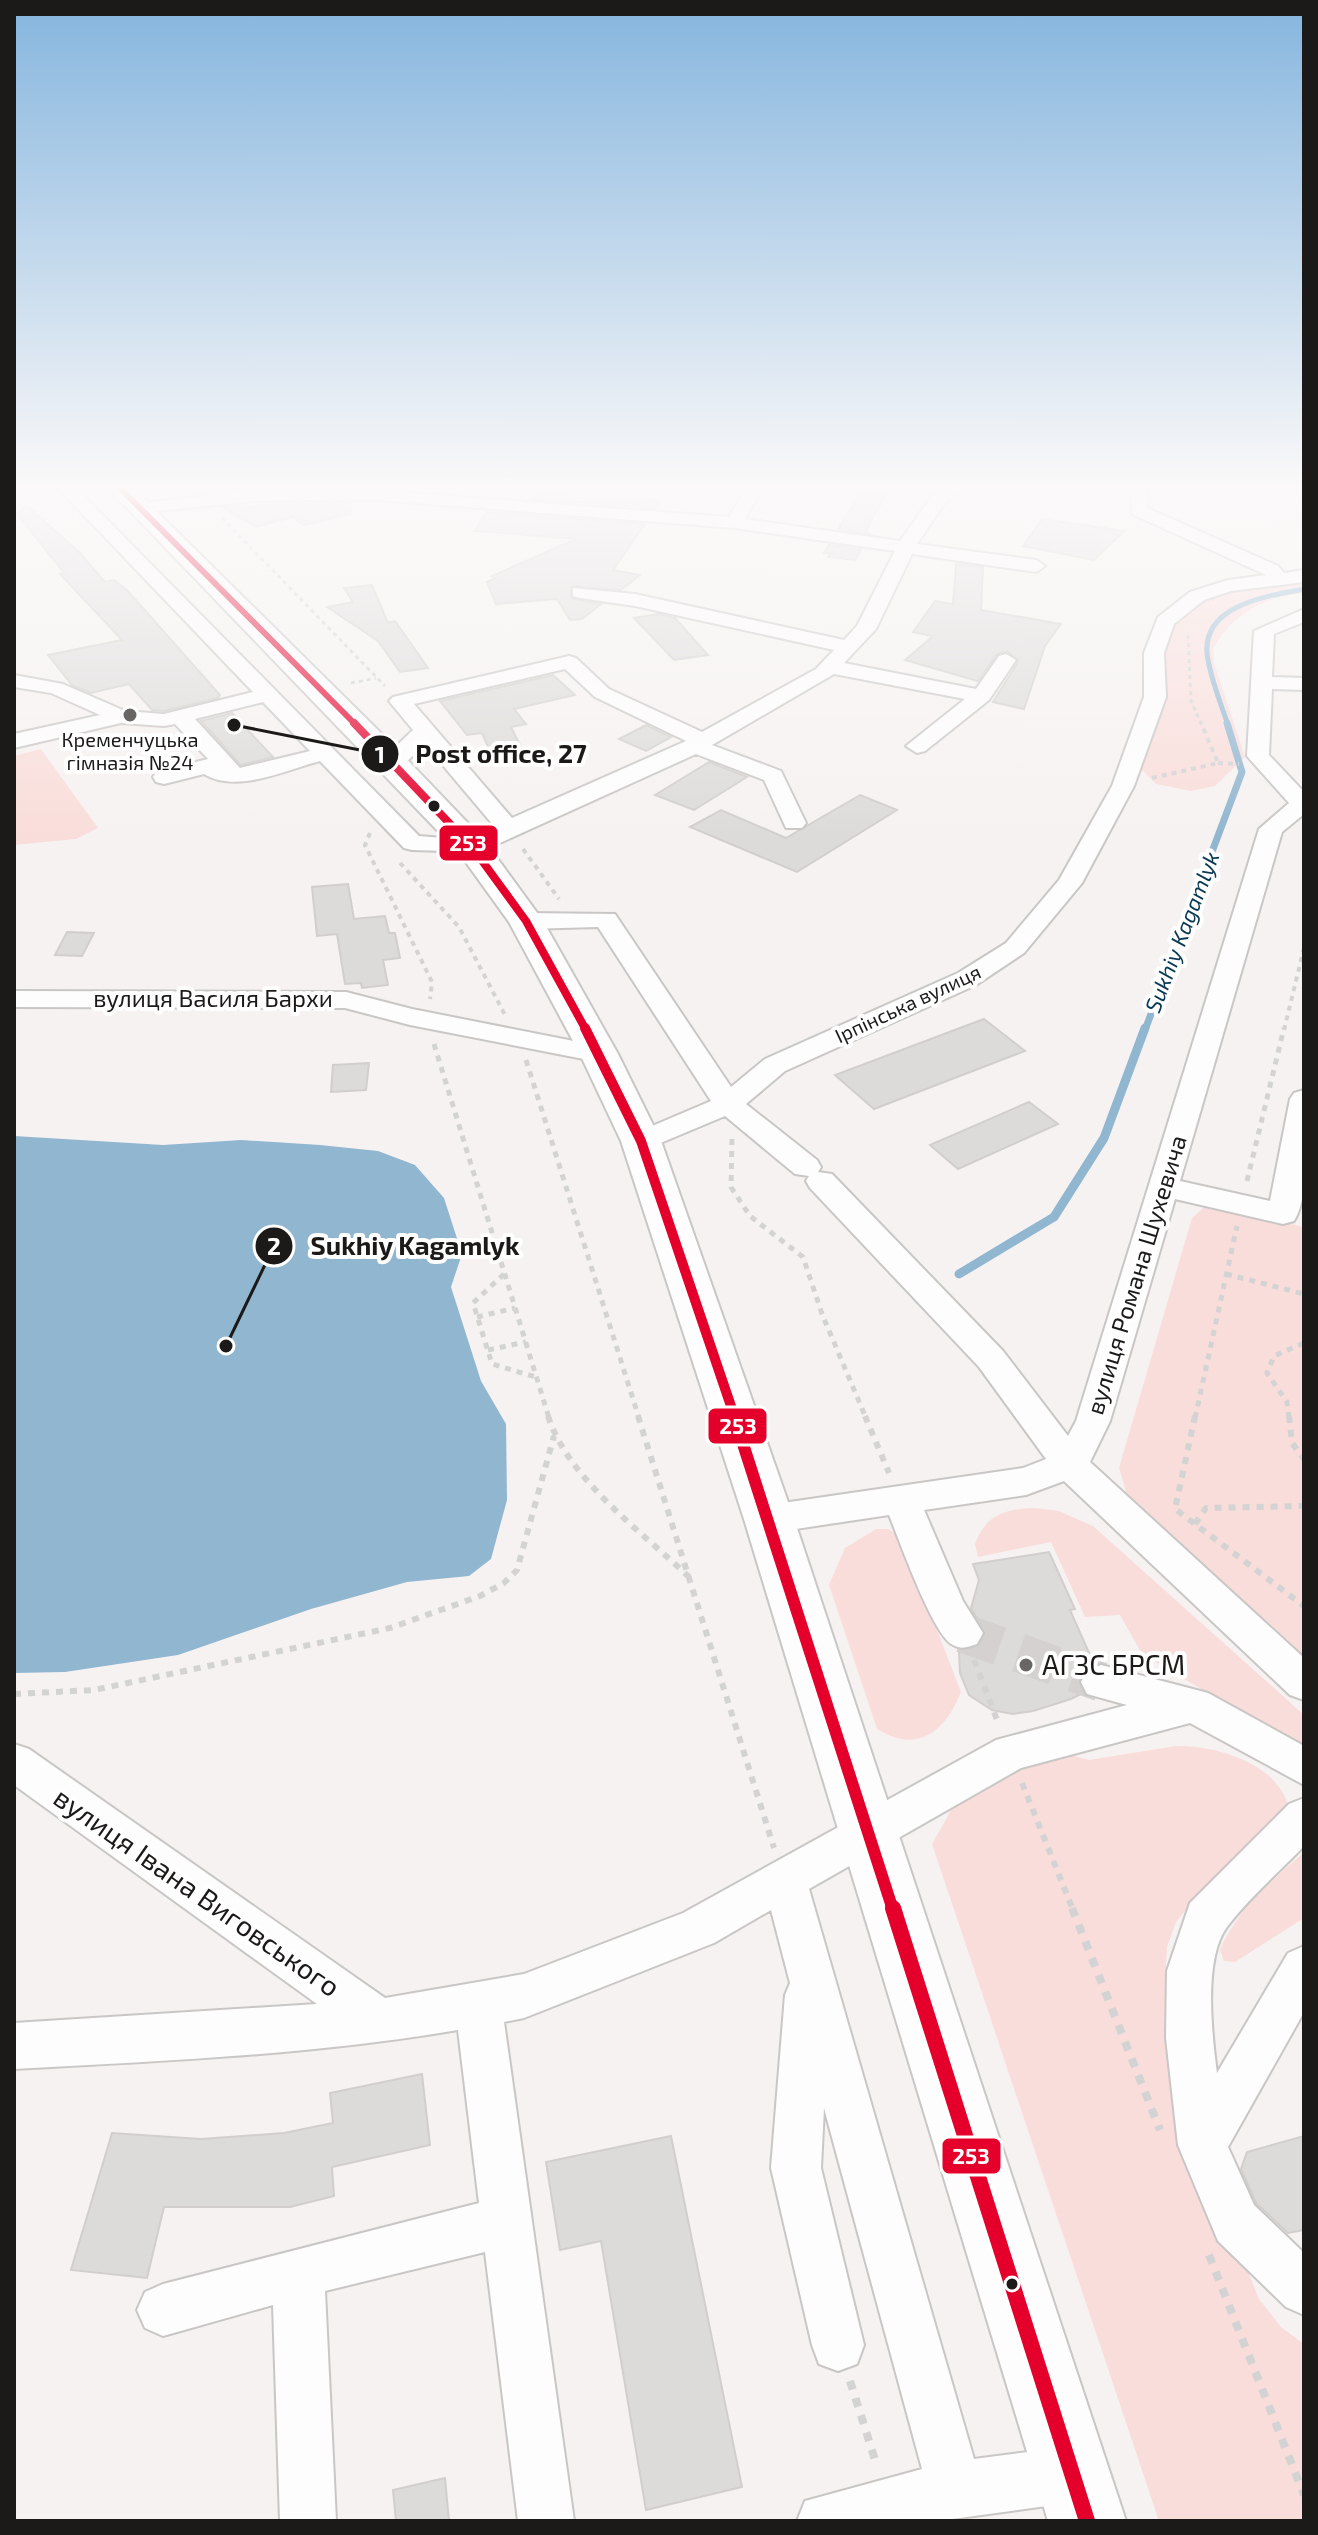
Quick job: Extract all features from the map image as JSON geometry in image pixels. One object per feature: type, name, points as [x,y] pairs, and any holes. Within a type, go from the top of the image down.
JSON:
[{"type":"highway","points":[[257,602],[409,746],[490,838],[526,921],[599,1054],[641,1141],[769,1519],[1085,2505]]},
{"type":"street","points":[[177,602],[412,843],[490,838],[699,743],[830,667],[866,629],[879,602]]},
{"type":"street","points":[[646,602],[850,647]]},
{"type":"street","name":"Ірпінська вулиця","points":[[641,1141],[728,1104],[775,1065],[967,979],[1015,948],[1070,883],[1123,786],[1155,697],[1154,653],[1165,621],[1189,602]]},
{"type":"street","points":[[1303,803],[1258,756],[1264,631],[1304,615]]},
{"type":"street","points":[[917,746],[982,696],[1006,660]]},
{"type":"street","points":[[409,746],[400,701],[569,662],[602,693],[699,743],[773,776],[794,823]]},
{"type":"street","points":[[830,667],[982,696]]},
{"type":"street","points":[[14,681],[56,688],[121,717]]},
{"type":"street","points":[[1261,683],[1304,684]]},
{"type":"street","points":[[14,741],[121,717],[154,720],[180,716],[267,695]]},
{"type":"street","points":[[180,716],[235,776]]},
{"type":"street","points":[[164,777],[207,766],[222,775],[235,776],[323,754]]},
{"type":"street","name":"вулиця Романа Шухевича","points":[[1070,1465],[1093,1421],[1271,829],[1303,803]]},
{"type":"street","points":[[526,921],[606,919],[728,1104],[814,1174],[991,1359],[1070,1465],[1304,1683]]},
{"type":"street","name":"вулиця Василя Бархи","points":[[14,999],[346,1000],[427,1021],[599,1054]]},
{"type":"street","points":[[1165,1187],[1294,1217],[1304,1099]]},
{"type":"street","points":[[769,1519],[1026,1481],[1070,1465]]},
{"type":"street","points":[[901,1499],[947,1608],[963,1633]]},
{"type":"street","points":[[1101,1682],[1194,1705],[1304,1767]]},
{"type":"street","points":[[14,2046],[379,2021],[524,1996],[698,1928],[1011,1753],[1194,1705]]},
{"type":"street","name":"вулиця Івана Виговського","points":[[14,1762],[379,2021]]},
{"type":"street","points":[[1304,1817],[1206,1918],[1190,1971],[1183,2142],[1236,2223],[1304,2289]]},
{"type":"street","points":[[784,1879],[955,2489]]},
{"type":"street","points":[[1183,2142],[1304,1968]]},
{"type":"street","points":[[810,1972],[796,2168],[838,2345]]},
{"type":"street","points":[[478,2004],[546,2521]]},
{"type":"street","points":[[163,2310],[298,2272],[507,2221]]},
{"type":"street","points":[[298,2272],[308,2521]]},
{"type":"street","points":[[825,2521],[955,2489],[1085,2505]]},
{"type":"path","points":[[304,602],[400,701]]},
{"type":"path","points":[[1191,628],[1187,636],[1191,701],[1218,763]]},
{"type":"path","points":[[1123,786],[1226,763]]},
{"type":"path","points":[[361,821],[380,842]]},
{"type":"path","points":[[370,832],[365,845],[432,982],[427,1021],[554,1435],[571,1464],[690,1578]]},
{"type":"path","points":[[490,838],[573,920]]},
{"type":"path","points":[[390,853],[459,927],[533,1077],[784,1879]]},
{"type":"path","points":[[1304,948],[1226,1274],[1175,1509],[1304,1606]]},
{"type":"path","points":[[728,1104],[733,1129],[731,1187],[750,1216],[803,1257],[822,1314],[901,1499]]},
{"type":"path","points":[[504,1274],[473,1303],[492,1364],[539,1378]]},
{"type":"path","points":[[1226,1274],[1304,1294]]},
{"type":"path","points":[[477,1317],[515,1308]]},
{"type":"path","points":[[488,1350],[526,1342]]},
{"type":"path","points":[[1304,1343],[1274,1356],[1267,1373],[1287,1402],[1292,1443],[1304,1459]]},
{"type":"path","points":[[14,1694],[94,1690],[374,1632],[480,1596],[504,1583],[517,1570],[554,1435]]},
{"type":"path","points":[[1195,1524],[1206,1508],[1304,1506]]},
{"type":"path","points":[[963,1633],[1011,1753],[1183,2142]]},
{"type":"path","points":[[1204,2243],[1304,2495]]},
{"type":"path","points":[[838,2345],[889,2505]]},
{"type":"shaded area","points":[[1199,602],[1264,602],[1230,626],[1213,649],[1214,663],[1245,757],[1215,786],[1191,791],[1156,784],[1137,765],[1173,624]]},
{"type":"shaded area","points":[[41,749],[98,828],[76,839],[14,845],[14,756]]},
{"type":"shaded area","points":[[1203,1208],[1221,1208],[1304,1227],[1304,1666],[1152,1525],[1127,1495],[1119,1468],[1192,1218]]},
{"type":"shaded area","points":[[1035,1508],[1059,1511],[1093,1526],[1304,1715],[1304,1750],[1142,1654],[1120,1615],[1085,1617],[1051,1542],[978,1557],[975,1544],[991,1520],[1006,1512]]},
{"type":"shaded area","points":[[876,1529],[888,1529],[901,1537],[961,1692],[939,1727],[918,1739],[905,1740],[877,1729],[829,1585],[845,1548]]},
{"type":"shaded area","points":[[1176,1746],[1226,1753],[1259,1768],[1282,1791],[1288,1806],[1263,1840],[1199,1894],[1176,1922],[1167,1947],[1165,1980],[1167,2050],[1176,2092],[1259,2299],[1281,2327],[1304,2344],[1304,2521],[1159,2521],[932,1844],[965,1786],[1056,1751],[1089,1760]]},
{"type":"shaded area","points":[[1304,1852],[1304,1918],[1235,1962],[1224,1961],[1220,1950],[1235,1922],[1268,1884]]},
{"type":"water","points":[[14,1136],[163,1145],[241,1140],[320,1145],[378,1151],[415,1165],[444,1198],[462,1254],[451,1287],[481,1381],[506,1424],[507,1500],[491,1559],[469,1576],[407,1582],[311,1609],[178,1655],[65,1672],[14,1673]]},
{"type":"building","points":[[87,602],[138,602],[220,695],[164,711],[152,710],[129,684],[91,693],[72,685],[48,655],[122,640]]},
{"type":"building","points":[[351,602],[379,602],[388,623],[395,621],[428,668],[400,672],[378,641],[327,607]]},
{"type":"building","points":[[559,602],[601,604],[582,619],[570,620]]},
{"type":"building","points":[[934,602],[981,602],[981,610],[1061,624],[1045,646],[1024,709],[993,702],[1018,662],[1008,651],[997,654],[978,681],[905,660],[933,636],[913,632]]},
{"type":"building","points":[[658,614],[675,618],[708,655],[674,660],[634,618]]},
{"type":"building","points":[[553,675],[575,695],[514,709],[526,724],[511,727],[521,747],[490,751],[482,733],[467,735],[440,701]]},
{"type":"building","points":[[232,713],[273,757],[241,765],[201,721]]},
{"type":"building","points":[[646,725],[671,737],[646,751],[619,739]]},
{"type":"building","points":[[709,762],[747,777],[694,810],[655,795]]},
{"type":"building","points":[[860,795],[897,810],[797,872],[690,827],[721,810],[786,838]]},
{"type":"building","points":[[348,884],[354,919],[385,916],[389,933],[395,933],[400,958],[383,960],[388,985],[362,988],[361,983],[345,984],[337,934],[317,936],[312,887]]},
{"type":"building","points":[[67,932],[94,933],[82,956],[55,955]]},
{"type":"building","points":[[984,1019],[1025,1051],[874,1109],[835,1075]]},
{"type":"building","points":[[369,1063],[366,1090],[331,1092],[333,1065]]},
{"type":"building","points":[[1029,1102],[1058,1124],[958,1169],[930,1145]]},
{"type":"building","name":"АГЗС БРСМ","points":[[1049,1552],[1075,1609],[1070,1610],[1094,1664],[1084,1669],[1078,1681],[1083,1693],[1071,1699],[1013,1714],[992,1710],[969,1695],[960,1673],[959,1650],[978,1647],[986,1634],[971,1608],[979,1580],[973,1564]]},
{"type":"building","points":[[422,2074],[430,2145],[332,2167],[334,2196],[290,2207],[164,2207],[147,2278],[71,2270],[112,2133],[201,2139],[284,2133],[333,2123],[330,2093]]},
{"type":"building","points":[[671,2136],[742,2487],[646,2510],[601,2241],[560,2250],[546,2162]]},
{"type":"building","points":[[1304,2136],[1304,2230],[1288,2233],[1256,2203],[1241,2169],[1247,2152]]},
{"type":"building","points":[[445,2478],[449,2521],[396,2521],[393,2490]]},
{"type":"waterway","name":"Sukhiy Kagamlyk","points":[[1228,725],[1214,685],[1207,642],[1213,627],[1224,616],[1249,602]]},
{"type":"waterway","name":"Sukhiy Kagamlyk","points":[[1145,1030],[1242,772],[1227,723]]},
{"type":"waterway","name":"Sukhiy Kagamlyk","points":[[959,1274],[1054,1217],[1104,1138],[1145,1028]]},
{"type":"tunnel","points":[[963,1633],[1101,1682]]},
{"type":"transit line","name":"253","points":[[234,602],[383,752],[472,847],[526,921],[599,1054],[641,1141],[769,1519],[1087,2521]]},
{"type":"place","name":"Кременчуцька гімназія №24","points":[[130,715]]},
{"type":"place","name":"Post office, 27","points":[[234,725]]},
{"type":"place","name":"Sukhiy Kagamlyk","points":[[226,1346]]},
{"type":"place","name":"АГЗС БРСМ","points":[[1026,1665]]}]
